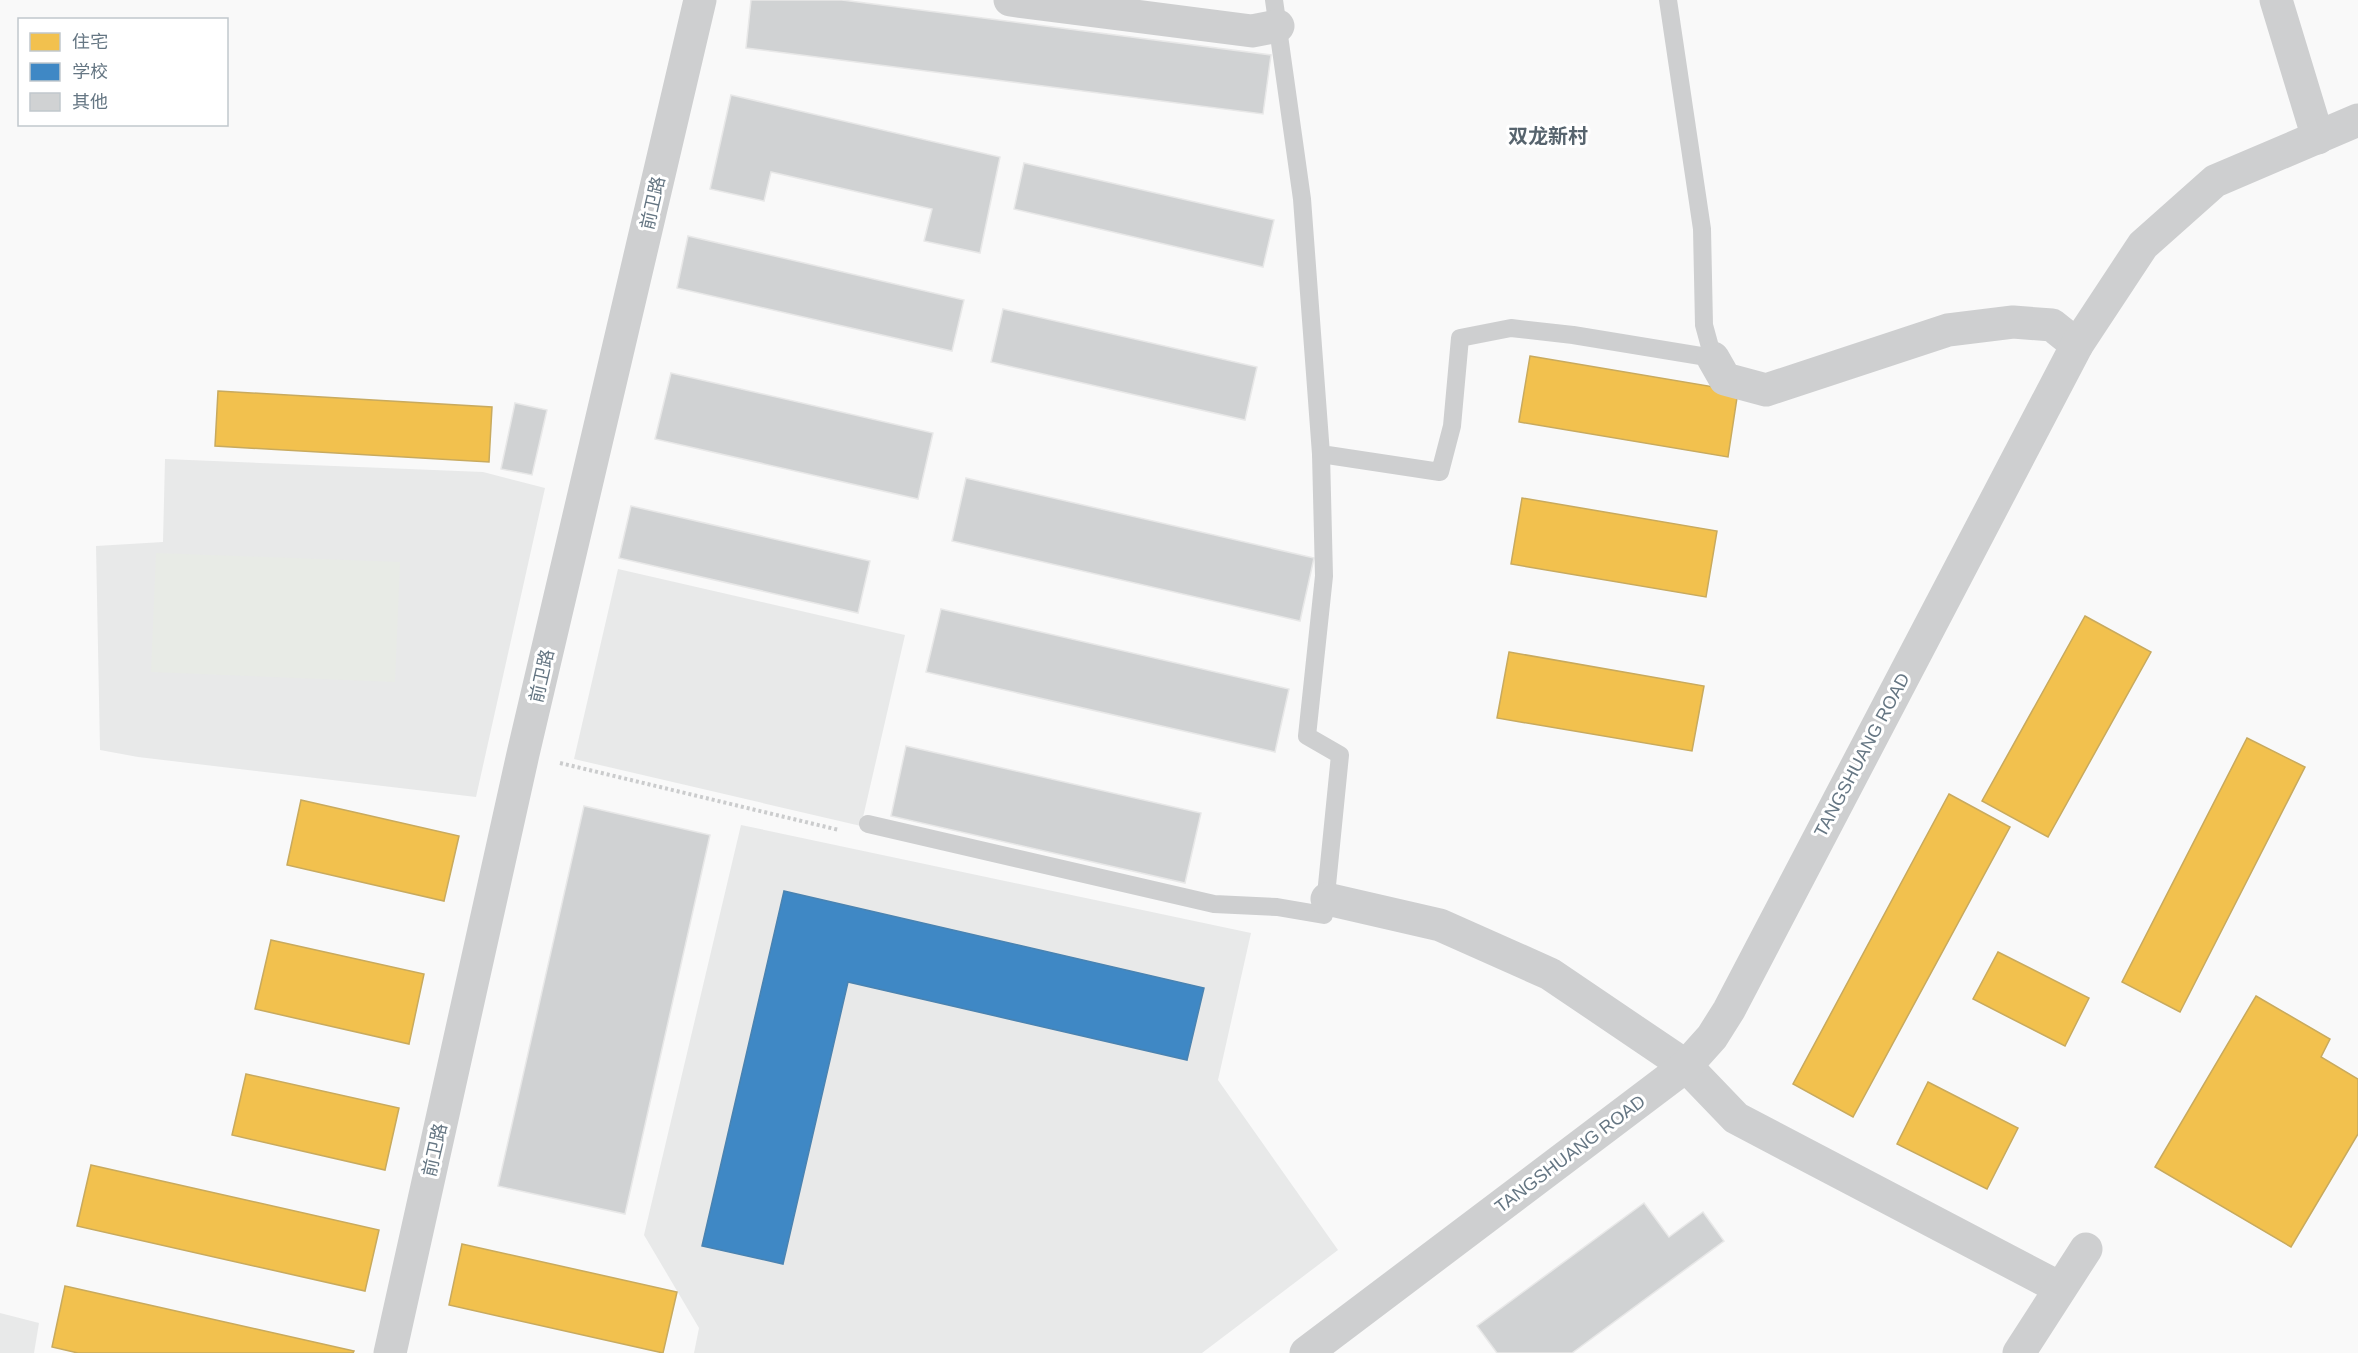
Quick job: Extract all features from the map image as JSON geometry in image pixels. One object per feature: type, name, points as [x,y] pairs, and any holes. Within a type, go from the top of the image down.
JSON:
[{"type":"street","name":"前卫路","points":[[390,1353],[523,754],[700,0]]},
{"type":"street","points":[[1010,0],[1252,31],[1276,13]]},
{"type":"street","points":[[2276,0],[2318,138]]},
{"type":"street","name":"TANGSHUANG ROAD","points":[[1306,1353],[1686,1066],[1712,1037],[1729,1010],[2077,345],[2143,245],[2215,181],[2358,120]]},
{"type":"street","points":[[1713,358],[1725,379],[1766,390],[1948,330],[2013,322],[2052,325],[2077,345]]},
{"type":"street","points":[[1327,899],[1440,925],[1550,974],[1686,1066],[1736,1118],[2060,1288]]},
{"type":"street","points":[[2019,1353],[2086,1249]]},
{"type":"lane","points":[[1321,454],[1440,472],[1452,426],[1460,338],[1511,328],[1573,334],[1713,358],[1704,325],[1702,229],[1668,0]]},
{"type":"lane","points":[[868,824],[1214,904],[1277,907],[1324,915],[1340,755],[1307,736],[1324,576],[1321,454],[1302,199],[1276,13]]},
{"type":"path","points":[[523,754],[865,836],[868,824]]},
{"type":"shaded area","points":[[165,459],[483,472],[545,488],[476,797],[138,757],[100,750],[96,546],[163,542]]},
{"type":"shaded area","points":[[156,553],[400,562],[395,682],[151,672]]},
{"type":"shaded area","points":[[618,569],[905,635],[861,826],[574,759]]},
{"type":"shaded area","points":[[741,825],[1251,933],[1218,1080],[1338,1250],[1202,1353],[694,1353],[699,1328],[644,1235]]},
{"type":"shaded area","points":[[0,1313],[39,1323],[34,1353],[0,1353]]},
{"type":"building: 住宅","points":[[1530,356],[1738,391],[1728,457],[1519,422]]},
{"type":"building: 住宅","points":[[218,391],[492,407],[489,462],[215,446]]},
{"type":"building: 住宅","points":[[1522,498],[1717,531],[1706,597],[1511,564]]},
{"type":"building: 住宅","points":[[2085,616],[2151,652],[2048,837],[1982,801]]},
{"type":"building: 住宅","points":[[1509,652],[1704,686],[1692,751],[1497,718]]},
{"type":"building: 住宅","points":[[2247,738],[2305,767],[2180,1012],[2122,982]]},
{"type":"building: 住宅","points":[[1949,794],[2010,827],[1853,1117],[1793,1084]]},
{"type":"building: 住宅","points":[[301,800],[459,836],[444,901],[287,865]]},
{"type":"building: 住宅","points":[[271,940],[424,974],[409,1044],[255,1009]]},
{"type":"building: 住宅","points":[[1998,952],[2089,998],[2065,1046],[1973,999]]},
{"type":"building: 住宅","points":[[2256,996],[2330,1039],[2321,1057],[2358,1079],[2358,1134],[2291,1247],[2155,1167]]},
{"type":"building: 住宅","points":[[246,1074],[399,1108],[385,1170],[232,1135]]},
{"type":"building: 住宅","points":[[1928,1082],[2018,1128],[1987,1189],[1897,1144]]},
{"type":"building: 住宅","points":[[91,1165],[379,1230],[365,1291],[77,1226]]},
{"type":"building: 住宅","points":[[462,1244],[677,1292],[663,1353],[449,1305]]},
{"type":"building: 住宅","points":[[65,1286],[354,1351],[353,1353],[78,1353],[52,1347]]},
{"type":"building: 学校","points":[[784,891],[1204,988],[1187,1060],[848,982],[783,1264],[702,1246]]},
{"type":"building: 其他","points":[[751,0],[842,0],[1271,55],[1263,114],[746,48]]},
{"type":"building: 其他","points":[[731,95],[1000,157],[980,253],[924,241],[932,209],[771,172],[764,201],[710,189]]},
{"type":"building: 其他","points":[[1024,163],[1274,220],[1263,267],[1014,209]]},
{"type":"building: 其他","points":[[688,236],[964,300],[952,351],[677,288]]},
{"type":"building: 其他","points":[[1003,309],[1257,367],[1245,420],[991,362]]},
{"type":"building: 其他","points":[[671,373],[933,433],[918,499],[655,439]]},
{"type":"building: 其他","points":[[515,403],[547,410],[532,475],[501,469]]},
{"type":"building: 其他","points":[[966,478],[1314,558],[1300,621],[952,541]]},
{"type":"building: 其他","points":[[631,506],[870,561],[858,613],[619,558]]},
{"type":"building: 其他","points":[[941,609],[1289,689],[1275,752],[926,672]]},
{"type":"building: 其他","points":[[906,746],[1201,813],[1185,883],[891,816]]},
{"type":"building: 其他","points":[[584,806],[710,835],[625,1214],[498,1186]]},
{"type":"building: 其他","points":[[1644,1203],[1669,1237],[1703,1212],[1724,1241],[1572,1353],[1497,1353],[1477,1326]]},
{"type":"district","name":"双龙新村","points":[[1548,136]]}]
